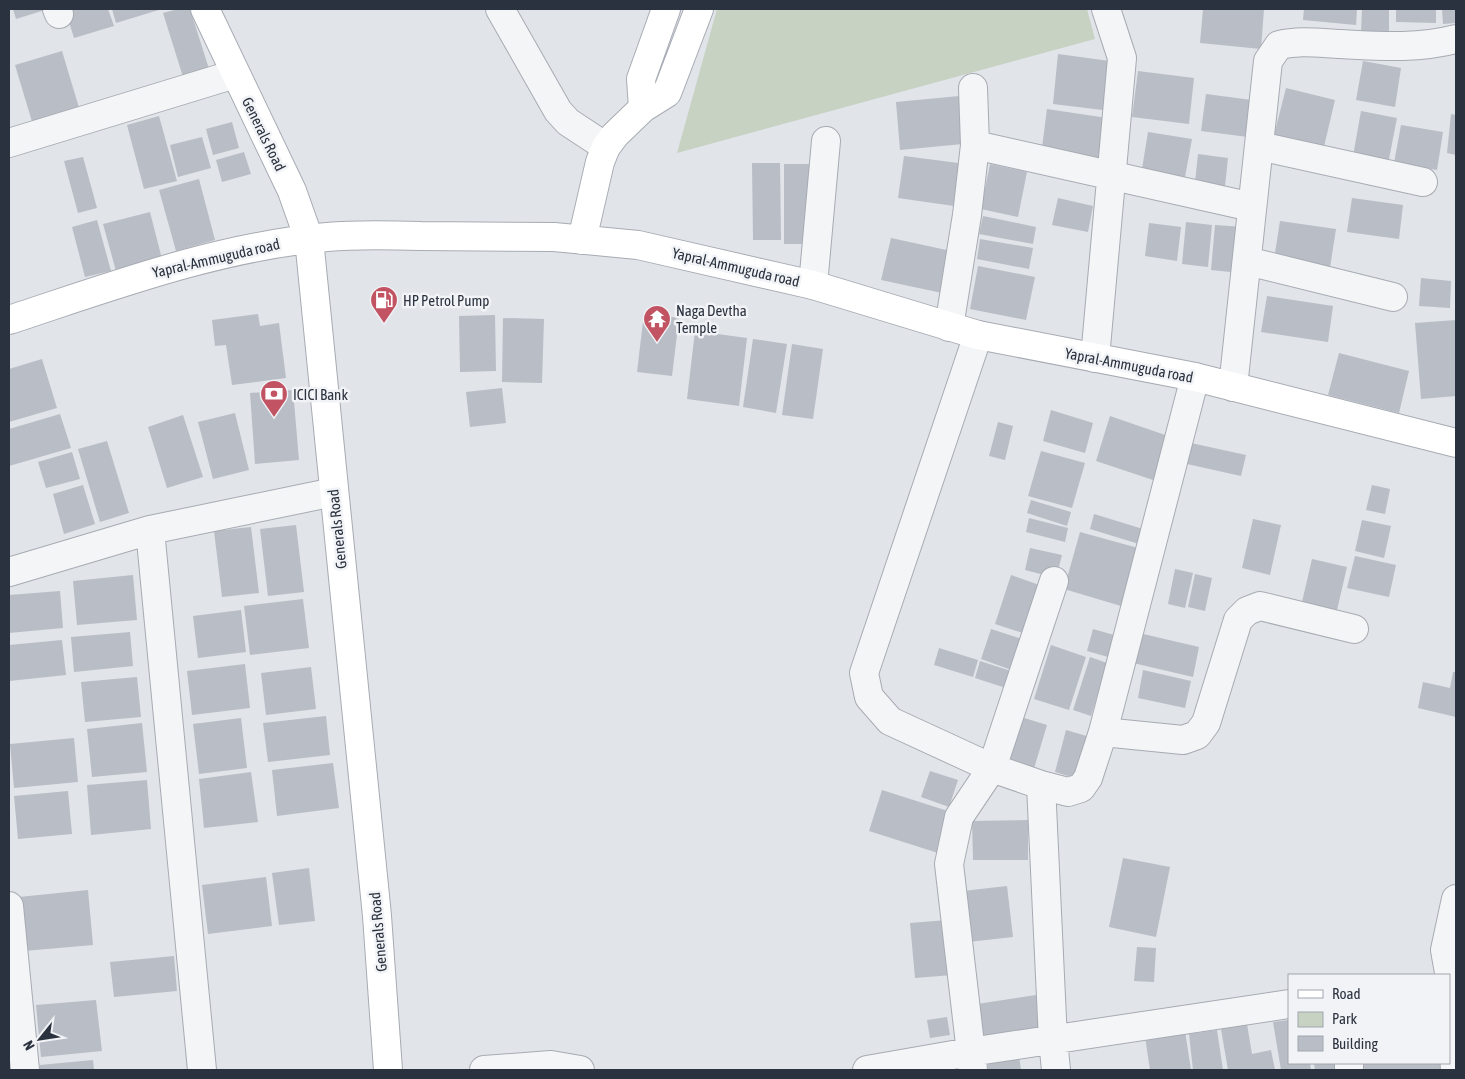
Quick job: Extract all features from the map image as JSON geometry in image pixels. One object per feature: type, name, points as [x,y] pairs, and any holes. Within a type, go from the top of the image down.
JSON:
[{"type":"main road","name":"Generals Road","points":[[205,9],[292,192],[309,239],[377,916],[388,1070]]},
{"type":"main road","points":[[643,108],[641,79],[666,9]]},
{"type":"main road","points":[[582,240],[600,162],[606,147],[615,135],[643,108],[667,93],[699,9]]},
{"type":"main road","name":"Yapral-Ammuguda road","points":[[9,320],[144,276],[251,248],[309,239],[361,235],[554,237],[638,245],[813,285],[978,335],[1195,377],[1456,443]]},
{"type":"street","points":[[500,9],[558,112],[568,122],[606,147]]},
{"type":"street","points":[[1095,358],[1122,58],[1106,9]]},
{"type":"street","points":[[1233,386],[1268,61],[1279,45],[1296,41],[1394,47],[1438,44],[1456,39]]},
{"type":"street","points":[[9,143],[235,74]]},
{"type":"street","points":[[950,327],[967,215],[975,145],[973,88]]},
{"type":"street","points":[[813,285],[826,141]]},
{"type":"street","points":[[975,145],[1111,177],[1252,207]]},
{"type":"street","points":[[1259,146],[1423,182]]},
{"type":"street","points":[[1247,261],[1392,296]]},
{"type":"street","points":[[978,335],[864,673],[868,697],[890,721],[992,768],[1068,792],[1081,788],[1088,778],[1103,732],[1195,377]]},
{"type":"street","points":[[9,572],[150,530],[334,492]]},
{"type":"street","points":[[150,530],[202,1070]]},
{"type":"street","points":[[971,1061],[949,864],[959,817],[992,768],[1054,581]]},
{"type":"street","points":[[1103,732],[1183,740],[1197,734],[1206,723],[1238,620],[1247,611],[1260,606],[1354,629]]},
{"type":"street","points":[[1041,785],[1056,1070]]},
{"type":"street","points":[[1449,974],[1456,899]]},
{"type":"street","points":[[9,906],[25,1070]]},
{"type":"street","points":[[1450,993],[1455,1070]]},
{"type":"street","points":[[867,1070],[971,1061],[1053,1040],[1288,1004]]},
{"type":"street","points":[[484,1070],[551,1065],[580,1070]]},
{"type":"green space","points":[[717,9],[1087,9],[1095,39],[677,153]]},
{"type":"building","points":[[13,9],[48,9],[16,19]]},
{"type":"building","points":[[65,9],[108,9],[114,26],[74,38]]},
{"type":"building","points":[[112,9],[162,9],[116,23]]},
{"type":"building","points":[[178,9],[190,9],[210,72],[184,80],[163,13]]},
{"type":"building","points":[[1203,9],[1264,9],[1261,49],[1200,43]]},
{"type":"building","points":[[1304,9],[1357,9],[1356,25],[1303,20]]},
{"type":"building","points":[[1362,9],[1389,9],[1389,32],[1361,32]]},
{"type":"building","points":[[1396,9],[1436,9],[1436,23],[1396,22]]},
{"type":"building","points":[[1442,9],[1456,9],[1456,23],[1443,24]]},
{"type":"building","points":[[62,51],[80,111],[33,125],[15,65]]},
{"type":"building","points":[[1058,54],[1117,62],[1111,111],[1053,104]]},
{"type":"building","points":[[1363,61],[1401,68],[1395,107],[1356,100]]},
{"type":"building","points":[[1138,71],[1194,78],[1189,124],[1132,117]]},
{"type":"building","points":[[1286,88],[1335,100],[1323,151],[1273,139]]},
{"type":"building","points":[[1206,94],[1252,100],[1248,137],[1201,131]]},
{"type":"building","points":[[959,96],[963,144],[900,150],[896,102]]},
{"type":"building","points":[[1047,109],[1107,118],[1102,158],[1042,148]]},
{"type":"building","points":[[1361,111],[1397,118],[1388,164],[1353,156]]},
{"type":"building","points":[[1451,114],[1456,115],[1456,155],[1447,153]]},
{"type":"building","points":[[159,116],[177,181],[144,189],[127,125]]},
{"type":"building","points":[[232,122],[239,148],[213,155],[206,129]]},
{"type":"building","points":[[1401,125],[1443,132],[1437,170],[1394,163]]},
{"type":"building","points":[[1148,132],[1192,139],[1185,177],[1142,169]]},
{"type":"building","points":[[202,137],[211,168],[178,177],[170,145]]},
{"type":"building","points":[[244,152],[251,174],[222,182],[216,160]]},
{"type":"building","points":[[1198,154],[1228,158],[1224,196],[1194,192]]},
{"type":"building","points":[[904,156],[966,164],[961,207],[898,198]]},
{"type":"building","points":[[83,157],[97,208],[78,213],[64,161]]},
{"type":"building","points":[[752,163],[780,163],[781,240],[753,240]]},
{"type":"building","points":[[784,164],[811,164],[811,244],[784,244]]},
{"type":"building","points":[[990,164],[1027,172],[1018,217],[981,209]]},
{"type":"building","points":[[199,179],[215,240],[176,251],[159,190]]},
{"type":"building","points":[[1058,198],[1093,206],[1088,232],[1052,225]]},
{"type":"building","points":[[1352,198],[1403,205],[1399,239],[1347,232]]},
{"type":"building","points":[[150,212],[162,259],[116,271],[103,224]]},
{"type":"building","points":[[983,216],[1036,227],[1033,244],[979,234]]},
{"type":"building","points":[[97,220],[111,271],[85,277],[72,227]]},
{"type":"building","points":[[1280,221],[1336,229],[1329,274],[1273,266]]},
{"type":"building","points":[[1186,222],[1212,225],[1208,267],[1182,264]]},
{"type":"building","points":[[1149,223],[1181,227],[1177,261],[1145,256]]},
{"type":"building","points":[[1215,225],[1244,227],[1240,273],[1211,270]]},
{"type":"building","points":[[891,238],[951,251],[942,293],[881,280]]},
{"type":"building","points":[[980,239],[1033,248],[1029,269],[977,259]]},
{"type":"building","points":[[978,266],[1035,277],[1026,320],[970,309]]},
{"type":"building","points":[[1421,278],[1451,281],[1450,308],[1419,306]]},
{"type":"building","points":[[1267,296],[1333,306],[1328,342],[1261,332]]},
{"type":"building","points":[[644,313],[679,318],[672,376],[637,372]]},
{"type":"building","points":[[258,314],[260,326],[279,323],[286,378],[232,385],[226,345],[215,346],[212,320]]},
{"type":"building","points":[[495,315],[496,371],[460,372],[459,316]]},
{"type":"building","points":[[503,318],[544,319],[542,383],[502,382]]},
{"type":"building","points":[[1456,320],[1456,396],[1421,399],[1415,323]]},
{"type":"building","points":[[695,331],[747,338],[739,406],[687,399]]},
{"type":"building","points":[[753,339],[787,344],[776,413],[743,407]]},
{"type":"building","points":[[792,344],[823,349],[813,419],[782,415]]},
{"type":"building","points":[[1339,353],[1409,371],[1399,413],[1328,395]]},
{"type":"building","points":[[42,359],[57,408],[9,422],[9,369]]},
{"type":"building","points":[[502,388],[506,423],[470,427],[466,392]]},
{"type":"building","points":[[293,390],[299,460],[255,464],[250,393]]},
{"type":"building","points":[[1051,410],[1093,423],[1085,453],[1043,441]]},
{"type":"building","points":[[235,413],[249,470],[213,479],[198,422]]},
{"type":"building","points":[[60,414],[71,448],[9,466],[9,429]]},
{"type":"building","points":[[183,415],[203,477],[167,488],[148,427]]},
{"type":"building","points":[[1110,416],[1174,438],[1159,482],[1096,461]]},
{"type":"building","points":[[998,422],[1013,426],[1005,460],[989,456]]},
{"type":"building","points":[[107,441],[129,513],[100,522],[78,449]]},
{"type":"building","points":[[1191,443],[1246,455],[1241,476],[1187,464]]},
{"type":"building","points":[[1041,451],[1085,463],[1072,508],[1028,496]]},
{"type":"building","points":[[72,452],[80,479],[46,488],[38,462]]},
{"type":"building","points":[[83,485],[95,524],[64,534],[53,494]]},
{"type":"building","points":[[1372,485],[1390,489],[1385,514],[1366,510]]},
{"type":"building","points":[[1031,500],[1071,512],[1067,526],[1027,513]]},
{"type":"building","points":[[1094,514],[1143,529],[1139,544],[1090,529]]},
{"type":"building","points":[[1029,518],[1068,528],[1065,542],[1026,532]]},
{"type":"building","points":[[1253,519],[1281,525],[1270,575],[1242,568]]},
{"type":"building","points":[[1362,520],[1391,526],[1384,558],[1355,551]]},
{"type":"building","points":[[296,525],[304,592],[268,596],[260,529]]},
{"type":"building","points":[[251,527],[259,593],[222,597],[214,531]]},
{"type":"building","points":[[1080,532],[1138,548],[1121,606],[1064,589]]},
{"type":"building","points":[[1030,548],[1062,555],[1056,578],[1025,570]]},
{"type":"building","points":[[1355,556],[1396,565],[1389,597],[1347,588]]},
{"type":"building","points":[[1312,559],[1347,567],[1337,610],[1302,602]]},
{"type":"building","points":[[1175,569],[1193,573],[1185,608],[1168,604]]},
{"type":"building","points":[[1195,574],[1212,578],[1205,611],[1188,607]]},
{"type":"building","points":[[133,575],[137,620],[77,625],[73,581]]},
{"type":"building","points":[[1011,575],[1045,587],[1029,635],[995,624]]},
{"type":"building","points":[[60,591],[63,628],[9,633],[9,595]]},
{"type":"building","points":[[303,599],[309,648],[250,655],[244,606]]},
{"type":"building","points":[[241,610],[246,652],[198,658],[193,616]]},
{"type":"building","points":[[991,629],[1028,641],[1017,672],[981,659]]},
{"type":"building","points":[[1093,629],[1114,635],[1108,657],[1087,651]]},
{"type":"building","points":[[130,632],[133,666],[74,672],[71,637]]},
{"type":"building","points":[[1139,633],[1199,647],[1193,677],[1133,663]]},
{"type":"building","points":[[62,640],[66,675],[9,681],[9,645]]},
{"type":"building","points":[[1051,645],[1086,657],[1069,710],[1034,699]]},
{"type":"building","points":[[939,648],[978,660],[973,677],[934,665]]},
{"type":"building","points":[[1090,657],[1107,663],[1091,716],[1073,710]]},
{"type":"building","points":[[980,661],[1017,673],[1012,690],[975,678]]},
{"type":"building","points":[[245,664],[250,708],[192,715],[187,671]]},
{"type":"building","points":[[311,667],[316,709],[266,715],[261,673]]},
{"type":"building","points":[[1143,670],[1191,681],[1185,708],[1138,698]]},
{"type":"building","points":[[1453,672],[1456,672],[1456,717],[1418,708],[1423,682],[1450,688]]},
{"type":"building","points":[[137,677],[141,717],[85,722],[81,682]]},
{"type":"building","points":[[326,716],[330,755],[268,762],[263,723]]},
{"type":"building","points":[[1021,717],[1047,725],[1033,772],[1006,764]]},
{"type":"building","points":[[241,718],[247,768],[199,774],[193,724]]},
{"type":"building","points":[[142,723],[147,772],[92,777],[87,729]]},
{"type":"building","points":[[1066,730],[1090,737],[1078,779],[1055,772]]},
{"type":"building","points":[[74,738],[78,782],[14,788],[10,744]]},
{"type":"building","points":[[333,763],[339,808],[277,816],[272,770]]},
{"type":"building","points":[[930,771],[958,780],[949,807],[921,797]]},
{"type":"building","points":[[251,772],[258,822],[204,828],[199,779]]},
{"type":"building","points":[[147,780],[151,829],[91,835],[87,785]]},
{"type":"building","points":[[882,790],[951,812],[938,853],[869,831]]},
{"type":"building","points":[[68,791],[72,834],[18,839],[14,796]]},
{"type":"building","points":[[1028,820],[1028,860],[973,860],[972,821]]},
{"type":"building","points":[[1123,858],[1170,867],[1156,937],[1109,927]]},
{"type":"building","points":[[309,868],[315,921],[279,925],[272,873]]},
{"type":"building","points":[[266,877],[272,926],[208,934],[202,885]]},
{"type":"building","points":[[1007,886],[1013,937],[968,942],[963,891]]},
{"type":"building","points":[[88,890],[93,945],[24,951],[19,897]]},
{"type":"building","points":[[947,920],[952,975],[915,978],[910,923]]},
{"type":"building","points":[[1137,947],[1156,948],[1154,982],[1134,981]]},
{"type":"building","points":[[174,956],[177,991],[114,997],[110,962]]},
{"type":"building","points":[[1036,995],[1043,1037],[983,1046],[977,1004]]},
{"type":"building","points":[[96,1000],[102,1051],[41,1057],[36,1005]]},
{"type":"building","points":[[947,1017],[950,1035],[930,1038],[927,1020]]},
{"type":"building","points":[[1288,1020],[1288,1064],[1310,1064],[1311,1070],[1281,1070],[1273,1022]]},
{"type":"building","points":[[1247,1024],[1252,1054],[1271,1050],[1275,1070],[1228,1070],[1221,1029]]},
{"type":"building","points":[[1217,1030],[1223,1070],[1193,1070],[1189,1034]]},
{"type":"building","points":[[1185,1031],[1191,1070],[1150,1070],[1145,1037]]},
{"type":"building","points":[[1019,1056],[1021,1070],[988,1070],[987,1061]]},
{"type":"building","points":[[93,1060],[94,1070],[40,1070],[40,1065]]},
{"type":"building","points":[[1314,1064],[1340,1064],[1341,1070],[1315,1070]]},
{"type":"building","points":[[1363,1064],[1443,1064],[1444,1070],[1364,1070]]},
{"type":"place","name":"HP Petrol Pump","points":[[384,324]]},
{"type":"place","name":"Naga Devtha Temple","points":[[657,343]]},
{"type":"place","name":"ICICI Bank","points":[[274,418]]}]
